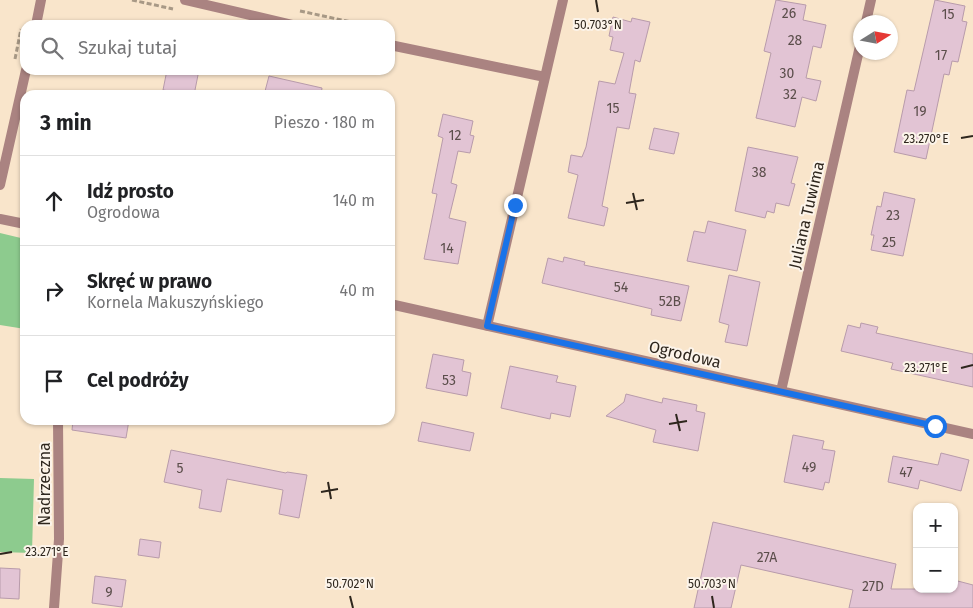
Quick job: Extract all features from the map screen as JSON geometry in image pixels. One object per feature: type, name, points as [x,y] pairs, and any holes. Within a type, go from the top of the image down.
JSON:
[{"type":"street","points":[[37,20],[41,0]]},
{"type":"street","points":[[184,0],[271,20]]},
{"type":"street","points":[[487,326],[562,0]]},
{"type":"street","points":[[868,15],[871,0]]},
{"type":"street","points":[[395,46],[545,77]]},
{"type":"street","name":"Juliana Tuwima","points":[[781,391],[857,60]]},
{"type":"street","points":[[21,90],[25,75]]},
{"type":"street","points":[[0,185],[20,97]]},
{"type":"street","points":[[0,218],[20,223]]},
{"type":"street","name":"Ogrodowa","points":[[395,305],[973,434]]},
{"type":"street","name":"Nadrzeczna","points":[[54,608],[59,538],[58,425]]},
{"type":"path","points":[[299,10],[343,20]]},
{"type":"green space","points":[[0,233],[20,238],[20,328],[0,325]]},
{"type":"green space","points":[[0,478],[34,479],[32,553],[0,552]]},
{"type":"building","points":[[776,0],[806,5],[803,20],[826,25],[821,48],[813,46],[806,78],[821,81],[816,101],[802,97],[795,127],[756,118],[771,53],[764,51]]},
{"type":"building","points":[[935,0],[965,6],[962,21],[967,22],[958,62],[952,61],[949,75],[944,74],[926,159],[894,152],[907,90],[914,91]]},
{"type":"building","points":[[613,17],[631,22],[632,18],[650,22],[640,62],[635,60],[629,93],[636,94],[629,129],[617,127],[602,206],[608,208],[604,226],[568,218],[578,175],[568,172],[571,155],[582,157],[586,147],[599,81],[615,84],[624,53],[610,50],[613,37],[609,36]]},
{"type":"building","points":[[166,75],[198,75],[195,90],[163,90]]},
{"type":"building","points":[[269,76],[322,88],[322,90],[265,90]]},
{"type":"building","points":[[443,114],[473,121],[470,135],[474,136],[470,153],[458,151],[451,183],[457,185],[449,218],[466,222],[458,264],[424,259],[437,194],[432,193],[443,138],[438,136]]},
{"type":"building","points":[[654,128],[679,133],[674,154],[649,149]]},
{"type":"building","points":[[748,147],[798,157],[791,183],[795,184],[789,206],[776,203],[774,213],[767,211],[765,218],[735,211]]},
{"type":"building","points":[[884,192],[915,199],[903,256],[871,250],[874,235],[871,235],[877,206],[881,207]]},
{"type":"building","points":[[708,221],[746,230],[737,271],[687,261],[694,231],[705,233]]},
{"type":"building","points":[[564,257],[585,262],[584,265],[689,286],[681,321],[651,315],[652,309],[542,283],[548,258],[563,262]]},
{"type":"building","points":[[729,275],[760,282],[747,346],[725,342],[729,325],[719,322]]},
{"type":"building","points":[[861,323],[878,327],[876,333],[973,354],[973,387],[891,369],[893,363],[841,351],[848,325],[860,328]]},
{"type":"building","points":[[433,354],[464,360],[462,371],[471,373],[467,396],[426,388]]},
{"type":"building","points":[[510,366],[558,376],[556,382],[576,386],[570,417],[551,413],[550,419],[501,408]]},
{"type":"building","points":[[626,394],[662,403],[663,398],[697,405],[696,411],[705,413],[698,451],[653,442],[656,430],[606,416],[624,402]]},
{"type":"building","points":[[422,422],[474,433],[470,451],[418,441]]},
{"type":"building","points":[[72,425],[128,425],[126,438],[72,430]]},
{"type":"building","points":[[793,435],[824,441],[822,449],[835,451],[829,483],[825,482],[823,490],[784,482]]},
{"type":"building","points":[[171,450],[286,473],[307,475],[299,518],[279,514],[283,490],[227,479],[221,512],[199,508],[202,490],[164,482]]},
{"type":"building","points":[[941,453],[969,460],[961,491],[920,480],[918,489],[888,482],[893,456],[938,465]]},
{"type":"building","points":[[713,522],[896,564],[891,589],[913,589],[913,593],[958,593],[958,581],[973,585],[973,608],[849,608],[853,590],[741,565],[731,608],[694,608]]},
{"type":"building","points":[[140,539],[161,542],[159,558],[138,555]]},
{"type":"building","points":[[0,568],[20,569],[19,599],[0,598]]},
{"type":"building","points":[[95,576],[126,580],[122,607],[92,603]]},
{"type":"route","points":[[515,205],[487,326],[935,426]]}]
